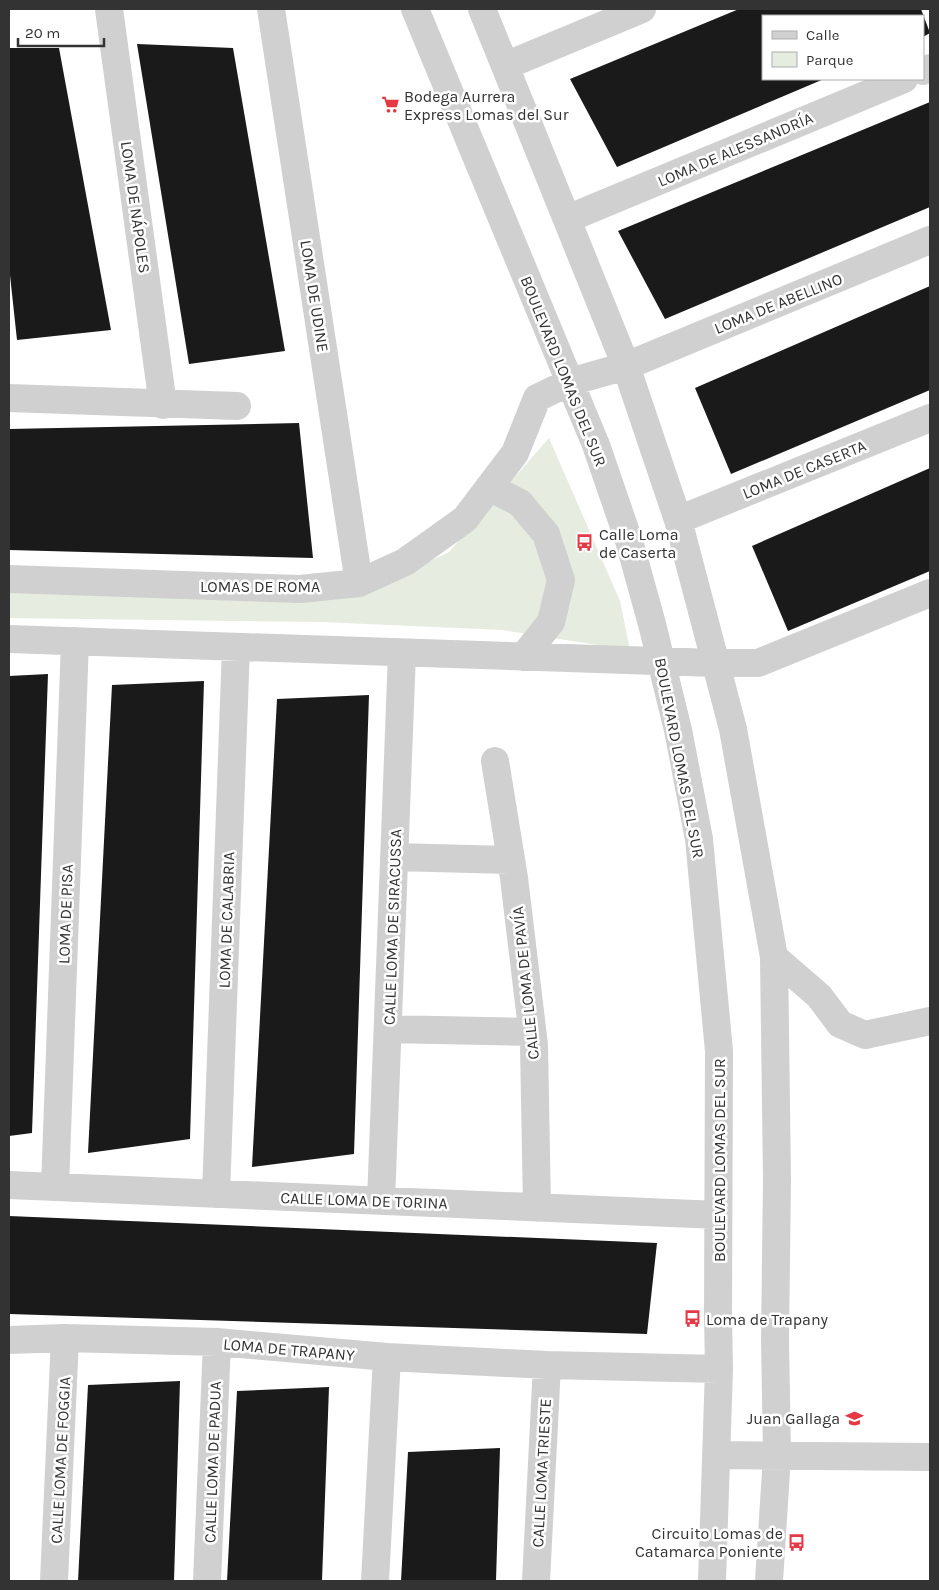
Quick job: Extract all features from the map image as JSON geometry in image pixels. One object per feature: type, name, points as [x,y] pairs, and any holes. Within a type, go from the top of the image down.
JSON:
[{"type":"street","name":"LOMA DE NÁPOLES","points":[[109,9],[163,404]]},
{"type":"street","name":"LOMA DE UDINE","points":[[271,9],[359,583]]},
{"type":"street","name":"BOULEVARD LOMAS DEL SUR","points":[[415,9],[596,446],[629,542],[662,661],[678,730],[699,838],[719,1051],[719,1369],[712,1581]]},
{"type":"street","points":[[482,9],[626,366],[678,520],[733,729],[774,957],[777,1456],[769,1581]]},
{"type":"street","points":[[505,66],[642,9]]},
{"type":"street","name":"LOMA DE ALESSANDRÍA","points":[[567,219],[902,80]]},
{"type":"street","name":"LOMA DE ABELLINO","points":[[626,366],[930,240]]},
{"type":"street","name":"LOMAS DE ROMA","points":[[9,579],[300,589],[359,583],[405,562],[465,519],[515,453],[537,398],[570,382],[626,366]]},
{"type":"street","points":[[9,398],[237,406]]},
{"type":"street","name":"LOMA DE CASERTA","points":[[678,520],[930,418]]},
{"type":"street","points":[[489,487],[520,503],[546,534],[561,580],[551,622],[523,656]]},
{"type":"street","points":[[9,639],[758,663],[930,593]]},
{"type":"street","name":"LOMA DE PISA","points":[[55,1187],[75,641]]},
{"type":"street","name":"LOMA DE CALABRIA","points":[[216,1194],[236,647]]},
{"type":"street","name":"CALLE LOMA DE SIRACUSSA","points":[[381,1201],[402,653]]},
{"type":"street","name":"CALLE LOMA DE PAVÍA","points":[[495,761],[511,860],[534,1045],[537,1208]]},
{"type":"street","points":[[394,857],[511,860]]},
{"type":"street","points":[[774,957],[819,996],[840,1024],[865,1035],[930,1020]]},
{"type":"street","points":[[388,1029],[532,1032]]},
{"type":"street","name":"CALLE LOMA DE TORINA","points":[[9,1185],[718,1215]]},
{"type":"street","name":"LOMA DE TRAPANY","points":[[9,1340],[65,1338],[217,1342],[387,1357],[547,1365],[719,1369]]},
{"type":"street","name":"CALLE LOMA DE FOGGIA","points":[[54,1581],[65,1338]]},
{"type":"street","name":"CALLE LOMA DE PADUA","points":[[207,1581],[217,1342]]},
{"type":"street","points":[[375,1581],[387,1357]]},
{"type":"street","name":"CALLE LOMA TRIESTE","points":[[536,1581],[547,1365]]},
{"type":"street","points":[[716,1455],[930,1456]]},
{"type":"green space","points":[[549,438],[620,601],[630,650],[502,630],[322,622],[9,618],[9,584],[360,595],[449,552]]},
{"type":"building","points":[[739,9],[921,9],[923,15],[762,15],[762,80],[822,80],[617,167],[570,79]]},
{"type":"building","points":[[924,17],[930,33],[924,36]]},
{"type":"building","points":[[137,44],[233,48],[285,351],[189,364]]},
{"type":"building","points":[[9,48],[59,48],[111,330],[17,340],[9,266]]},
{"type":"building","points":[[930,102],[930,207],[665,319],[618,231]]},
{"type":"building","points":[[930,286],[930,390],[731,474],[695,388]]},
{"type":"building","points":[[299,423],[313,558],[9,550],[9,429]]},
{"type":"building","points":[[930,468],[930,571],[788,631],[752,546]]},
{"type":"building","points":[[48,674],[32,1133],[9,1136],[9,676]]},
{"type":"building","points":[[204,681],[190,1139],[88,1153],[112,685]]},
{"type":"building","points":[[369,695],[354,1154],[252,1167],[277,699]]},
{"type":"building","points":[[9,1216],[657,1243],[647,1334],[9,1314]]},
{"type":"building","points":[[180,1381],[174,1581],[78,1581],[88,1385]]},
{"type":"building","points":[[329,1387],[322,1581],[227,1581],[237,1391]]},
{"type":"building","points":[[500,1448],[496,1581],[401,1581],[408,1452]]},
{"type":"place","name":"Bodega Aurrera Express Lomas del Sur","points":[[390,105]]},
{"type":"place","name":"Calle Loma de Caserta","points":[[585,543]]},
{"type":"place","name":"Loma de Trapany","points":[[692,1319]]},
{"type":"place","name":"Juan Gallaga","points":[[854,1418]]},
{"type":"place","name":"Circuito Lomas de Catamarca Poniente","points":[[797,1542]]}]
